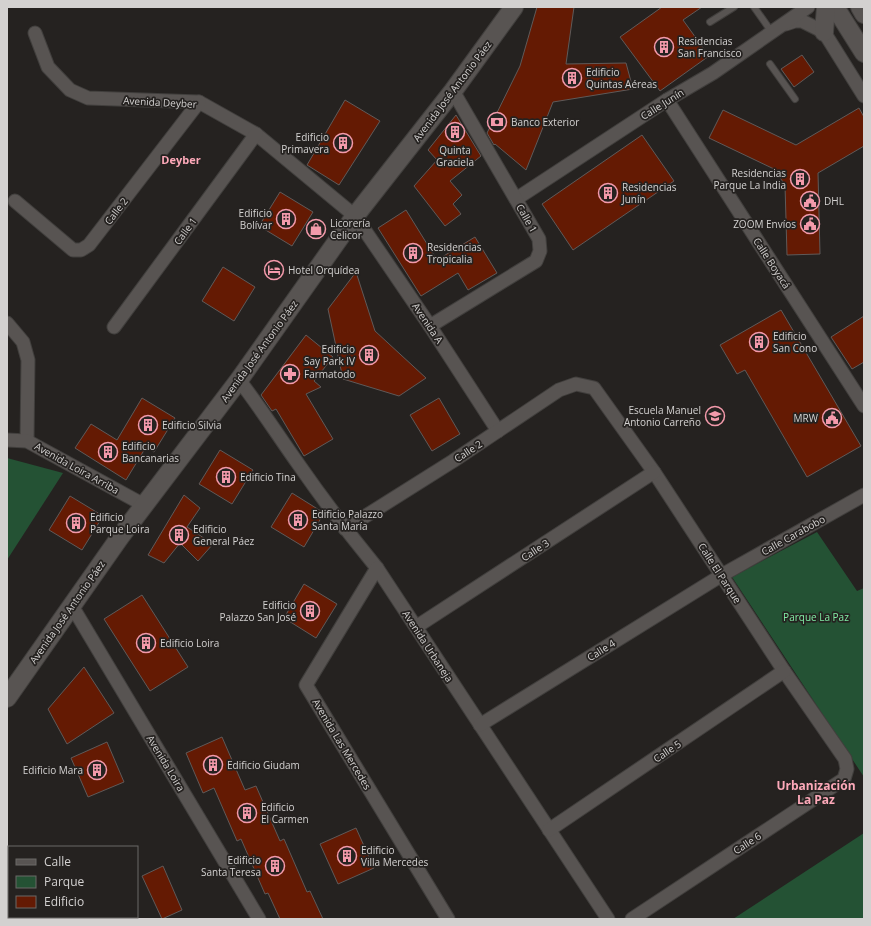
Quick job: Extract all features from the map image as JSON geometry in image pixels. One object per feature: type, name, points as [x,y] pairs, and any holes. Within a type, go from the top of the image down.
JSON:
[{"type":"main road","name":"Avenida José Antonio Páez","points":[[7,698],[144,505],[239,380],[355,216],[453,91],[514,7]]},
{"type":"main road","points":[[824,32],[826,7]]},
{"type":"main road","points":[[835,7],[864,53]]},
{"type":"main road","points":[[860,7],[864,14]]},
{"type":"street","name":"Calle Junín","points":[[516,199],[667,100],[712,73],[808,7]]},
{"type":"street","points":[[776,28],[795,21],[802,21],[824,32],[864,96]]},
{"type":"street","name":"Avenida Deyber","points":[[35,33],[48,67],[70,90],[88,98],[199,102],[256,134],[355,216]]},
{"type":"street","name":"Calle 1","points":[[430,326],[536,261],[540,251],[539,239],[453,91]]},
{"type":"street","name":"Calle Boyacá","points":[[667,100],[864,406]]},
{"type":"street","name":"Calle 2","points":[[15,201],[73,250],[81,250],[89,245],[199,102]]},
{"type":"street","name":"Calle 1","points":[[114,327],[256,134]]},
{"type":"street","name":"Avenida A","points":[[355,216],[430,326],[498,431]]},
{"type":"street","points":[[7,323],[23,342],[28,360],[27,441]]},
{"type":"street","name":"Avenida Urbaneja","points":[[239,380],[260,407],[298,464],[345,529],[377,568],[608,919]]},
{"type":"street","name":"Calle 2","points":[[345,529],[559,390],[576,384],[594,388]]},
{"type":"street","name":"Calle El Parque","points":[[594,388],[654,472],[784,671],[845,759]]},
{"type":"street","name":"Avenida Loira Arriba","points":[[7,440],[27,441],[144,505]]},
{"type":"street","name":"Calle 3","points":[[416,627],[654,472]]},
{"type":"street","name":"Calle Carabobo","points":[[722,575],[864,495]]},
{"type":"street","name":"Avenida Las Mercedes","points":[[377,568],[306,684],[448,919]]},
{"type":"street","name":"Calle 4","points":[[480,725],[722,575]]},
{"type":"street","name":"Avenida Loira","points":[[72,606],[259,919]]},
{"type":"street","name":"Calle 5","points":[[549,830],[784,671]]},
{"type":"street","name":"Calle 6","points":[[632,919],[844,779],[847,769],[845,759]]},
{"type":"lane","points":[[710,22],[734,7]]},
{"type":"lane","points":[[754,7],[776,28]]},
{"type":"lane","points":[[770,64],[795,99]]},
{"type":"green space","points":[[7,458],[63,473],[7,560]]},
{"type":"green space","name":"Parque La Paz","points":[[817,532],[857,591],[864,588],[864,777],[732,577]]},
{"type":"green space","points":[[864,833],[864,919],[733,919]]},
{"type":"building","name":"Edificio Quintas Aéreas","points":[[537,7],[574,7],[566,64],[626,63],[633,89],[553,102],[526,170],[495,144],[494,145],[487,133],[520,66]]},
{"type":"building","name":"Residencias San Francisco","points":[[662,7],[702,7],[683,20],[709,56],[660,91],[620,37]]},
{"type":"building","points":[[802,55],[814,72],[794,87],[781,69]]},
{"type":"building","name":"Edificio Primavera","points":[[345,100],[380,121],[339,185],[307,165]]},
{"type":"building","name":"Residencias Parque La India","points":[[859,108],[864,117],[864,146],[818,173],[820,254],[787,255],[785,185],[774,169],[709,138],[723,110],[796,145]]},
{"type":"building","points":[[456,115],[481,156],[450,181],[462,195],[453,204],[461,214],[445,226],[414,186],[437,160],[428,150]]},
{"type":"building","name":"Residencias Junín","points":[[642,135],[674,181],[573,250],[542,204]]},
{"type":"building","name":"Edificio Bolívar","points":[[280,192],[313,212],[292,246],[259,226]]},
{"type":"building","name":"Residencias Tropicalia","points":[[406,210],[437,260],[475,237],[497,273],[468,290],[458,273],[421,296],[378,228]]},
{"type":"building","points":[[223,267],[255,287],[234,321],[202,301]]},
{"type":"building","name":"Edificio Say Park IV","points":[[356,272],[375,331],[426,378],[399,396],[343,379],[328,309]]},
{"type":"building","points":[[781,310],[861,446],[807,477],[745,370],[737,374],[720,345]]},
{"type":"building","points":[[864,316],[864,362],[852,369],[831,337]]},
{"type":"building","points":[[306,335],[333,357],[314,381],[321,387],[306,394],[333,439],[304,456],[276,409],[272,411],[261,395]]},
{"type":"building","points":[[142,398],[175,418],[154,452],[146,447],[126,480],[75,448],[91,424],[117,440]]},
{"type":"building","points":[[439,398],[460,434],[432,451],[410,415]]},
{"type":"building","name":"Edificio Tina","points":[[220,450],[253,470],[232,504],[199,484]]},
{"type":"building","name":"Edificio Palazzo Santa María","points":[[292,493],[324,513],[304,547],[271,527]]},
{"type":"building","name":"Edificio General Páez","points":[[184,495],[200,508],[187,527],[213,544],[198,561],[180,543],[164,563],[148,555]]},
{"type":"building","name":"Edificio Parque Loira","points":[[70,496],[103,516],[82,550],[49,530]]},
{"type":"building","name":"Edificio Palazzo San José","points":[[304,584],[337,604],[316,638],[284,618]]},
{"type":"building","name":"Edificio Loira","points":[[142,595],[188,667],[150,691],[104,619]]},
{"type":"building","points":[[84,667],[114,713],[67,744],[48,709]]},
{"type":"building","points":[[222,737],[245,790],[256,786],[280,841],[284,839],[307,892],[310,891],[323,919],[280,919],[268,893],[265,894],[241,839],[237,841],[214,788],[203,793],[186,753]]},
{"type":"building","name":"Edificio Mara","points":[[107,742],[124,782],[88,797],[71,758]]},
{"type":"building","name":"Edificio Villa Mercedes","points":[[356,828],[374,868],[338,884],[320,844]]},
{"type":"building","points":[[163,866],[182,910],[162,919],[142,876]]},
{"type":"place","name":"Residencias San Francisco","points":[[664,47]]},
{"type":"place","name":"Edificio Quintas Aéreas","points":[[572,78]]},
{"type":"place","name":"Banco Exterior","points":[[497,122]]},
{"type":"place","name":"Quinta Graciela","points":[[455,132]]},
{"type":"place","name":"Edificio Primavera","points":[[343,143]]},
{"type":"place","name":"Residencias Parque La India","points":[[800,179]]},
{"type":"place","name":"Residencias Junín","points":[[608,193]]},
{"type":"place","name":"DHL","points":[[810,201]]},
{"type":"place","name":"Edificio Bolívar","points":[[286,219]]},
{"type":"place","name":"ZOOM Envíos","points":[[810,224]]},
{"type":"place","name":"Licorería Celicor","points":[[316,229]]},
{"type":"place","name":"Residencias Tropicalia","points":[[413,253]]},
{"type":"place","name":"Hotel Orquídea","points":[[274,270]]},
{"type":"place","name":"Edificio San Cono","points":[[759,342]]},
{"type":"place","name":"Edificio Say Park IV","points":[[369,355]]},
{"type":"place","name":"Farmatodo","points":[[290,374]]},
{"type":"place","name":"Escuela Manuel Antonio Carreño","points":[[715,416]]},
{"type":"place","name":"MRW","points":[[832,418]]},
{"type":"place","name":"Edificio Silvia","points":[[148,425]]},
{"type":"place","name":"Edificio Bancanarias","points":[[108,452]]},
{"type":"place","name":"Edificio Tina","points":[[226,477]]},
{"type":"place","name":"Edificio Palazzo Santa María","points":[[298,520]]},
{"type":"place","name":"Edificio Parque Loira","points":[[76,523]]},
{"type":"place","name":"Edificio General Páez","points":[[179,535]]},
{"type":"place","name":"Edificio Palazzo San José","points":[[310,611]]},
{"type":"place","name":"Edificio Loira","points":[[146,643]]},
{"type":"place","name":"Edificio Giudam","points":[[213,765]]},
{"type":"place","name":"Edificio Mara","points":[[97,770]]},
{"type":"place","name":"Edificio El Carmen","points":[[247,813]]},
{"type":"place","name":"Edificio Villa Mercedes","points":[[347,856]]},
{"type":"place","name":"Edificio Santa Teresa","points":[[275,866]]},
{"type":"district","name":"Deyber","points":[[181,160]]},
{"type":"district","name":"Urbanización La Paz","points":[[816,793]]}]
